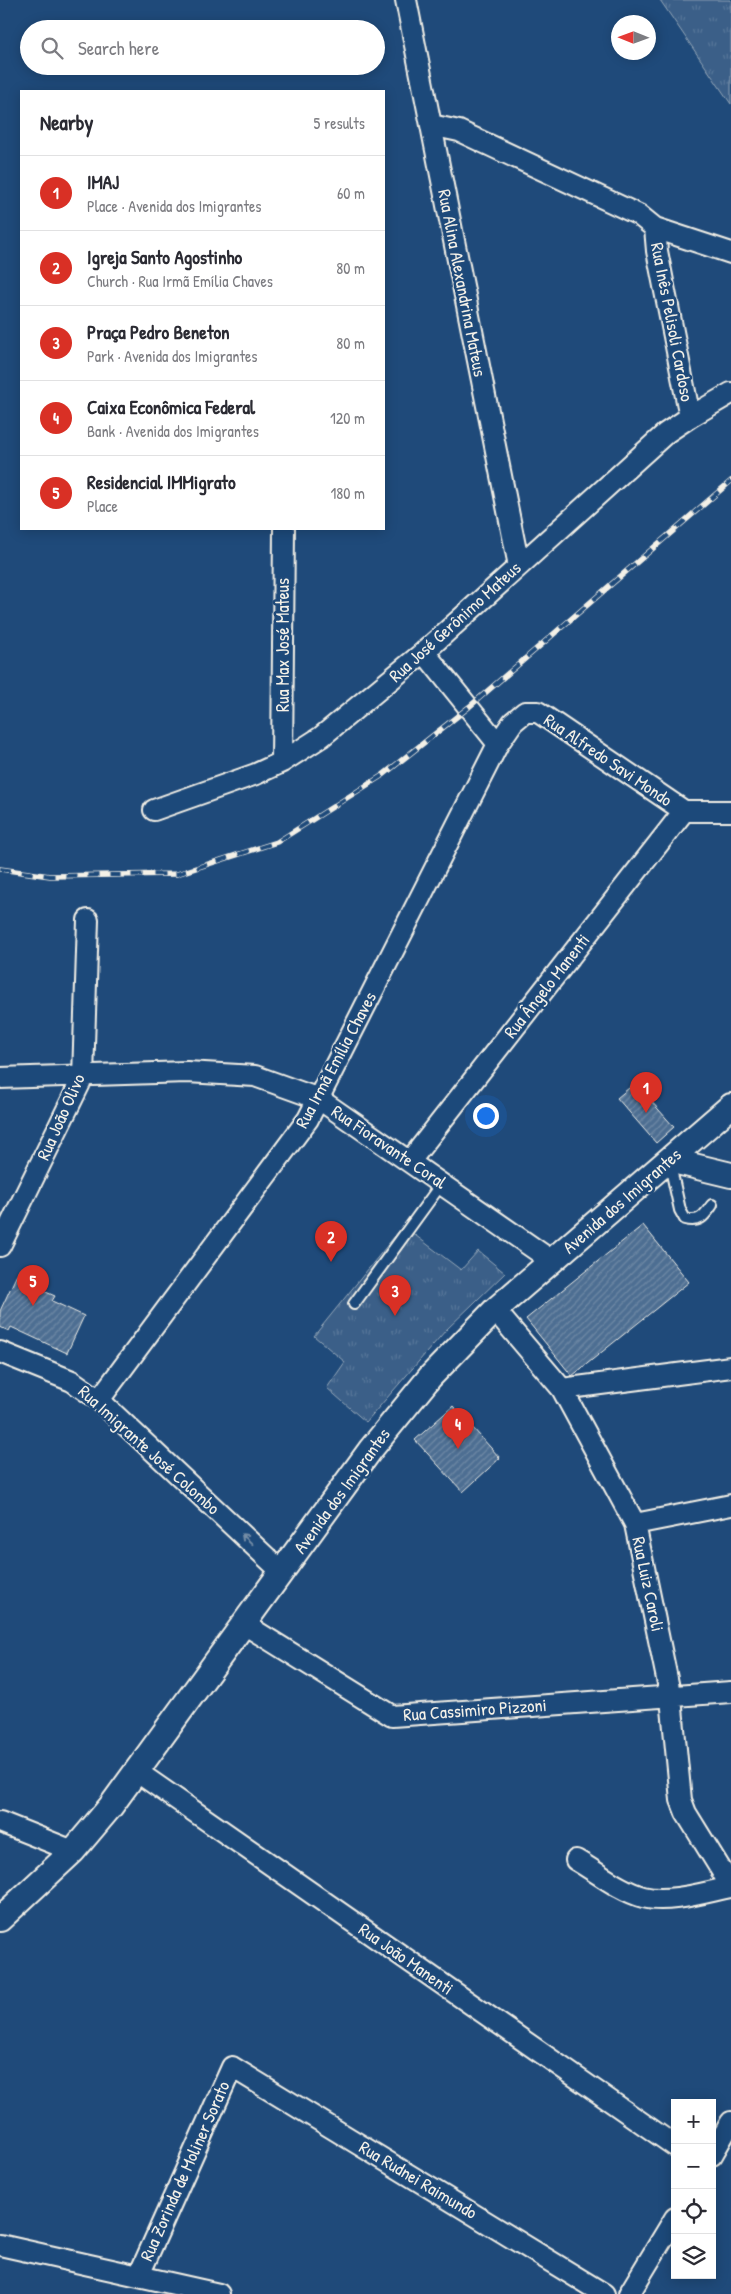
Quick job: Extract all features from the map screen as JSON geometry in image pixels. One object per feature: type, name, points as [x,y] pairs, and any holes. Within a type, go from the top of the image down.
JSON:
[{"type":"street","name":"Rua Alina Alexandrina Mateus","points":[[406,0],[519,566]]},
{"type":"street","points":[[431,125],[459,132],[639,215],[655,228],[731,253]]},
{"type":"street","name":"Rua Inês Pelisoli Cardoso","points":[[655,228],[657,251],[690,417]]},
{"type":"street","name":"Rua José Gerônimo Mateus","points":[[154,810],[256,774],[282,762],[321,736],[424,652],[666,433],[731,393]]},
{"type":"street","name":"Rua Max José Mateus","points":[[282,762],[284,530]]},
{"type":"street","points":[[424,652],[498,744]]},
{"type":"street","name":"Rua Alfredo Savi Mondo","points":[[498,744],[513,722],[525,712],[538,712],[684,811],[731,811]]},
{"type":"street","name":"Rua Irmã Emília Chaves","points":[[99,1400],[308,1119],[498,744]]},
{"type":"street","name":"Rua Ângelo Manenti","points":[[410,1161],[684,811]]},
{"type":"street","name":"Rua João Olivo","points":[[0,1246],[83,1077],[88,920]]},
{"type":"street","name":"Rua Fioravante Coral","points":[[0,1078],[83,1077],[187,1072],[255,1076],[318,1099],[442,1183],[552,1261]]},
{"type":"street","name":"Avenida dos Imigrantes","points":[[0,1919],[73,1851],[111,1806],[400,1411],[459,1345],[495,1310],[731,1106]]},
{"type":"street","points":[[669,1160],[731,1175]]},
{"type":"street","name":"Rua Luiz Caroli","points":[[495,1310],[562,1389],[635,1524],[671,1698],[681,1800],[686,1813],[731,1887]]},
{"type":"street","name":"Rua Imigrante José Colombo","points":[[0,1352],[72,1381],[99,1400],[282,1572]]},
{"type":"street","points":[[562,1389],[731,1367]]},
{"type":"street","points":[[635,1524],[731,1505]]},
{"type":"street","name":"Rua Cassimiro Pizzoni","points":[[244,1624],[392,1716],[671,1698],[731,1692]]},
{"type":"street","name":"Rua João Manenti","points":[[136,1771],[672,2144]]},
{"type":"street","points":[[0,1822],[73,1851]]},
{"type":"street","points":[[576,1860],[634,1894],[645,1898],[673,1898],[731,1887]]},
{"type":"street","name":"Rua Zorinda de Moliner Sorato","points":[[139,2275],[232,2067]]},
{"type":"street","name":"Rua Rudnei Raimundo","points":[[232,2067],[604,2294]]},
{"type":"street","points":[[716,2147],[731,2122]]},
{"type":"street","points":[[629,2294],[671,2225]]},
{"type":"street","points":[[0,2245],[219,2294]]},
{"type":"lane","points":[[669,1160],[680,1210],[686,1219],[694,1222],[702,1219],[712,1205]]},
{"type":"lane","points":[[354,1304],[442,1183]]},
{"type":"green space","points":[[660,0],[731,0],[731,104]]},
{"type":"green space","points":[[403,1226],[461,1270],[478,1251],[505,1273],[446,1330],[366,1422],[327,1388],[345,1362],[314,1336]]},
{"type":"building","points":[[635,1083],[674,1127],[656,1143],[617,1098]]},
{"type":"building","points":[[643,1225],[689,1282],[572,1376],[526,1319]]},
{"type":"building","points":[[20,1268],[37,1275],[32,1286],[55,1296],[52,1301],[84,1316],[67,1353],[11,1327],[9,1331],[0,1327],[0,1311]]},
{"type":"building","points":[[453,1406],[500,1458],[463,1492],[415,1440]]},
{"type":"railway","points":[[0,869],[50,876],[177,874],[277,842],[383,775],[469,707],[731,481]]},
{"type":"place","name":"IMAJ","points":[[646,1113]]},
{"type":"place","name":"Igreja Santo Agostinho","points":[[331,1262]]},
{"type":"place","name":"Residencial IMMigrato","points":[[33,1306]]},
{"type":"place","name":"Praça Pedro Beneton","points":[[395,1316]]},
{"type":"place","name":"Caixa Econômica Federal","points":[[458,1449]]}]
